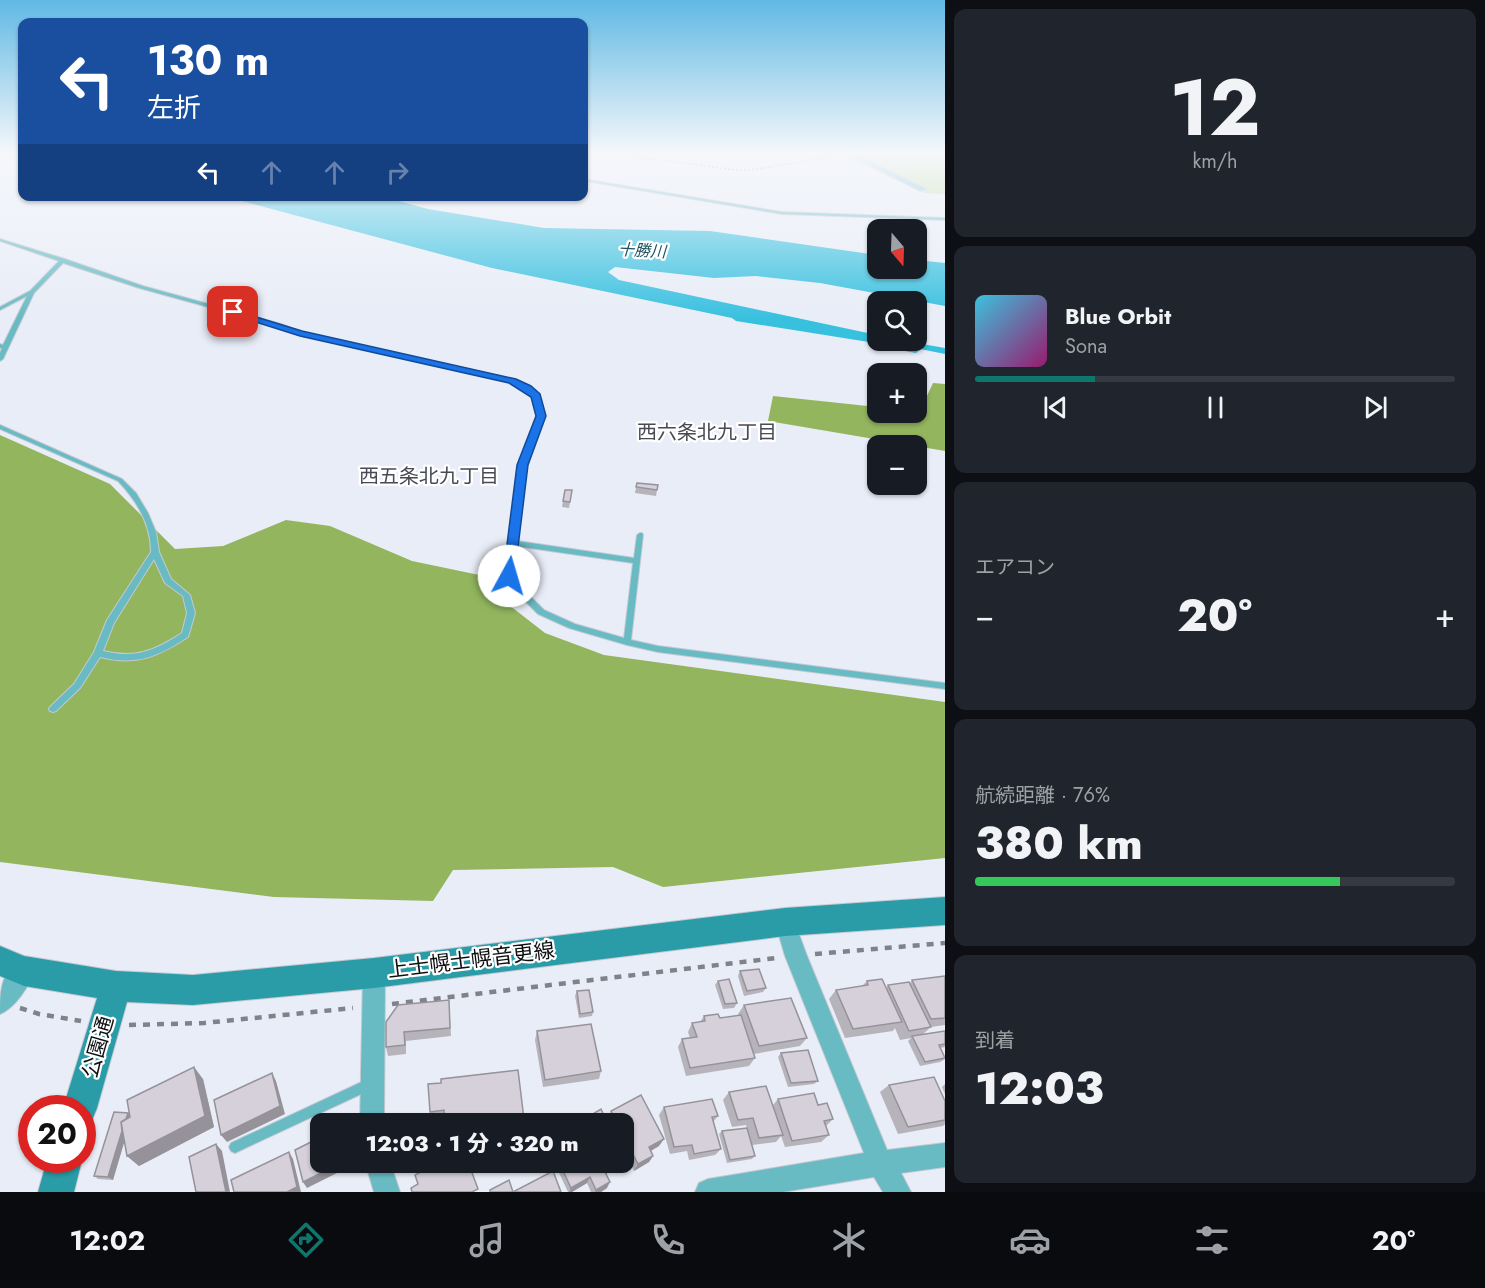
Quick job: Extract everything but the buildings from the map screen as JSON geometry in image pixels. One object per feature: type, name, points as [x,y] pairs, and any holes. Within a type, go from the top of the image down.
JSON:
[{"type":"main road","name":"上士幌士幌音更線","points":[[12,966],[117,987],[193,990],[374,973],[785,922],[945,911]]},
{"type":"main road","name":"公園通","points":[[85,1095],[117,987]]},
{"type":"main road","points":[[56,1192],[62,1173]]},
{"type":"street","points":[[785,922],[796,956],[880,1163],[898,1192]]},
{"type":"street","points":[[1,1002],[12,966]]},
{"type":"street","points":[[372,1113],[374,973]]},
{"type":"street","points":[[708,1192],[880,1163],[945,1155]]},
{"type":"street","points":[[381,1173],[387,1192]]},
{"type":"lane","points":[[756,209],[782,213],[945,219]]},
{"type":"lane","points":[[0,240],[300,333],[493,376],[528,388],[536,396],[541,416],[523,465],[509,576],[541,612],[572,626],[627,642],[681,652],[945,686]]},
{"type":"lane","points":[[0,359],[2,347],[32,292],[63,260]]},
{"type":"lane","points":[[0,309],[32,292]]},
{"type":"lane","points":[[0,427],[120,480],[134,492],[156,540],[155,552],[110,622],[98,653],[77,686],[53,709]]},
{"type":"lane","points":[[627,642],[640,535]]},
{"type":"lane","points":[[513,543],[637,561]]},
{"type":"lane","points":[[98,653],[114,658],[136,659],[162,650],[185,635],[191,613],[186,595],[168,581],[155,552]]},
{"type":"lane","points":[[235,1147],[372,1083]]},
{"type":"path","points":[[1,1002],[39,1014],[105,1026],[204,1023],[374,1006],[796,956],[945,943]]},
{"type":"green space","points":[[933,383],[945,384],[945,451],[927,448],[927,435],[867,435],[867,438],[768,421],[773,396],[867,406],[867,423],[927,423],[927,396]]},
{"type":"green space","points":[[0,435],[110,484],[175,549],[223,546],[286,520],[330,526],[412,561],[484,576],[509,605],[545,633],[604,655],[945,702],[945,858],[663,887],[613,867],[453,870],[433,901],[274,897],[0,862]]},
{"type":"water","name":"十勝川","points":[[270,209],[427,209],[544,228],[710,231],[867,254],[867,279],[927,279],[927,261],[945,263],[945,306],[927,303],[927,291],[867,292],[820,283],[756,276],[714,278],[615,267],[608,272],[619,280],[867,333],[867,342],[736,321],[732,318],[492,268]]},
{"type":"water","points":[[927,345],[945,348],[945,354],[927,350]]},
{"type":"district","name":"西六条北九丁目","points":[[707,432]]},
{"type":"district","name":"西五条北九丁目","points":[[429,476]]},
{"type":"route","points":[[233,312],[300,333],[512,381],[528,388],[536,396],[541,416],[523,465],[509,576]]}]
